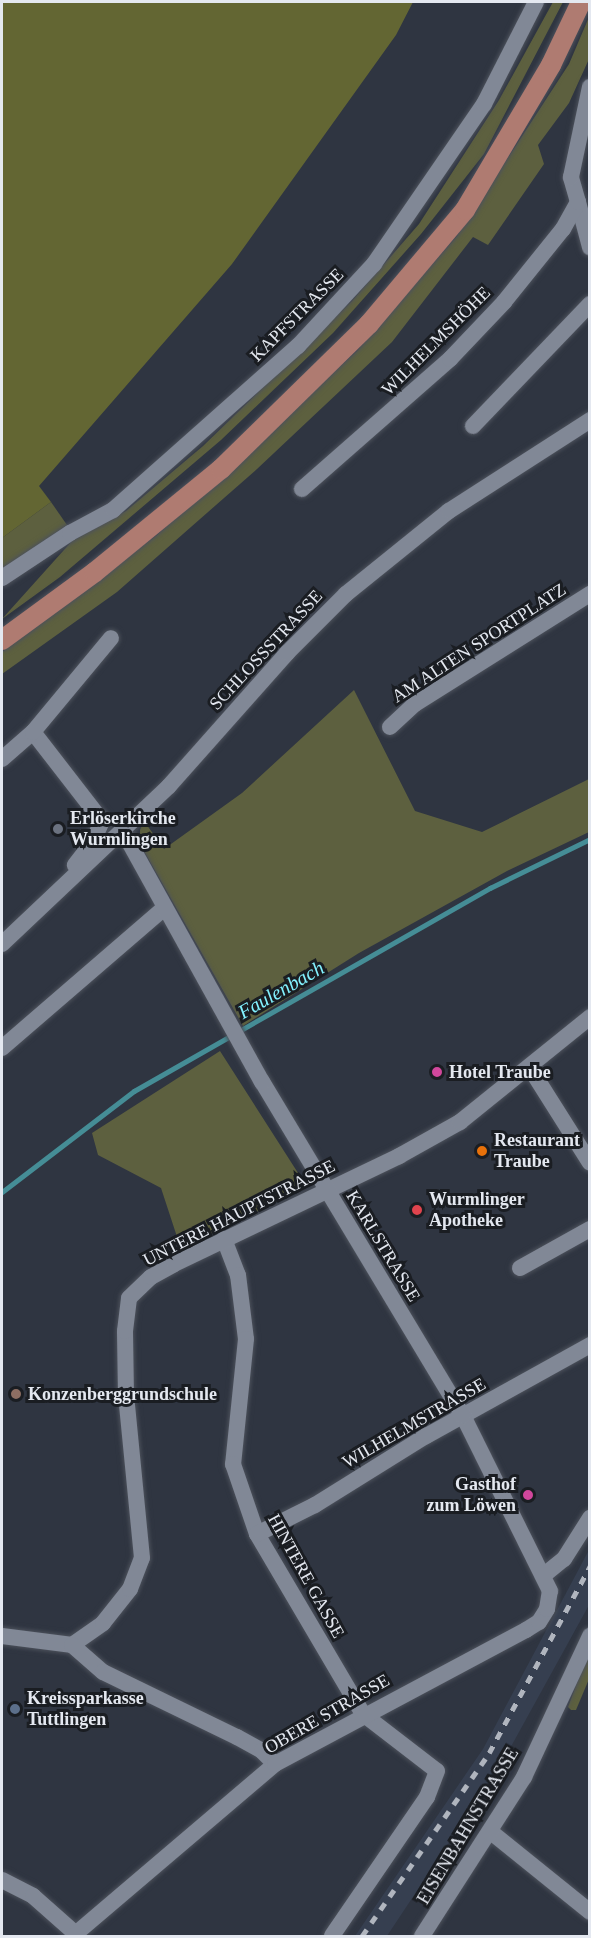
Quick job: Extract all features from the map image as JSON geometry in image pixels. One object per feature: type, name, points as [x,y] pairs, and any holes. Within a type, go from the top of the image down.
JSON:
[{"type":"main road","points":[[2,640],[95,572],[221,469],[300,395],[391,300],[465,210],[551,65],[580,2]]},
{"type":"street","name":"KAPFSTRASSE","points":[[2,579],[70,533],[113,510],[298,346],[374,264],[484,104],[536,2]]},
{"type":"street","points":[[590,87],[571,177],[590,247]]},
{"type":"street","name":"WILHELMSHÖHE","points":[[302,489],[450,359],[534,266],[578,202]]},
{"type":"street","points":[[473,426],[590,304]]},
{"type":"street","name":"SCHLOSSSTRASSE","points":[[2,944],[58,895],[169,786],[287,653],[346,594],[449,511],[590,420]]},
{"type":"street","name":"AM ALTEN SPORTPLATZ","points":[[390,727],[415,704],[590,594]]},
{"type":"street","points":[[2,759],[33,732],[111,638]]},
{"type":"street","points":[[33,732],[102,821],[92,843],[58,895]]},
{"type":"street","name":"KARLSTRASSE","points":[[123,831],[163,909],[228,1022],[463,1416],[550,1591]]},
{"type":"street","points":[[2,1048],[163,909]]},
{"type":"street","name":"UNTERE HAUPTSTRASSE","points":[[72,1645],[103,1623],[130,1589],[142,1558],[126,1396],[125,1331],[129,1298],[151,1277],[326,1189],[399,1156],[460,1122],[530,1068],[590,1017]]},
{"type":"street","points":[[530,1068],[590,1163]]},
{"type":"street","points":[[520,1268],[590,1229]]},
{"type":"street","name":"HINTERE GASSE","points":[[224,1239],[238,1275],[246,1339],[233,1464],[257,1534],[363,1714]]},
{"type":"street","name":"WILHELMSTRASSE","points":[[257,1534],[315,1505],[463,1416],[590,1345]]},
{"type":"street","points":[[544,1575],[564,1559],[590,1518]]},
{"type":"street","name":"OBERE STRASSE","points":[[75,1935],[275,1764],[363,1714],[539,1622],[548,1609],[550,1591]]},
{"type":"street","points":[[2,1636],[72,1645],[104,1672],[262,1750],[275,1764]]},
{"type":"street","name":"EISENBAHNSTRASSE","points":[[422,1936],[491,1832],[524,1777],[590,1636]]},
{"type":"street","points":[[332,1936],[427,1797],[436,1771],[363,1714]]},
{"type":"street","points":[[491,1832],[590,1912]]},
{"type":"street","points":[[2,1880],[33,1896],[75,1935]]},
{"type":"shaded area","points":[[589,1550],[589,1605],[503,1761],[387,1936],[355,1936],[483,1749]]},
{"type":"green space","points":[[2,2],[413,2],[396,35],[232,264],[39,486],[51,502],[2,538]]},
{"type":"green space","points":[[553,2],[563,2],[484,154],[421,234],[333,333],[221,440],[60,577],[2,619],[72,541],[126,511],[203,446],[352,301],[419,224],[499,100]]},
{"type":"green space","points":[[589,17],[589,59],[569,103],[538,145],[544,164],[488,245],[473,237],[392,342],[257,469],[117,592],[2,674],[2,652],[157,535],[357,351],[457,236],[569,64]]},
{"type":"green space","points":[[51,502],[67,525],[2,570],[2,538]]},
{"type":"green space","points":[[354,690],[415,811],[482,832],[589,779],[589,832],[507,871],[359,953],[243,1026],[140,844],[140,830],[144,821],[164,849],[242,793]]},
{"type":"green space","points":[[220,1051],[307,1187],[181,1249],[161,1188],[98,1155],[92,1133]]},
{"type":"green space","points":[[589,1651],[589,1679],[576,1710],[571,1710],[568,1707]]},
{"type":"waterway","name":"Faulenbach","points":[[2,1192],[134,1091],[490,888],[590,839]]},
{"type":"railway","points":[[362,1936],[489,1753],[590,1566]]},
{"type":"place","name":"Erlöserkirche Wurmlingen","points":[[58,829]]},
{"type":"place","name":"Hotel Traube","points":[[437,1072]]},
{"type":"place","name":"Restaurant Traube","points":[[482,1151]]},
{"type":"place","name":"Wurmlinger Apotheke","points":[[417,1210]]},
{"type":"place","name":"Konzenberggrundschule","points":[[16,1394]]},
{"type":"place","name":"Gasthof zum Löwen","points":[[528,1495]]},
{"type":"place","name":"Kreissparkasse Tuttlingen","points":[[15,1709]]}]
